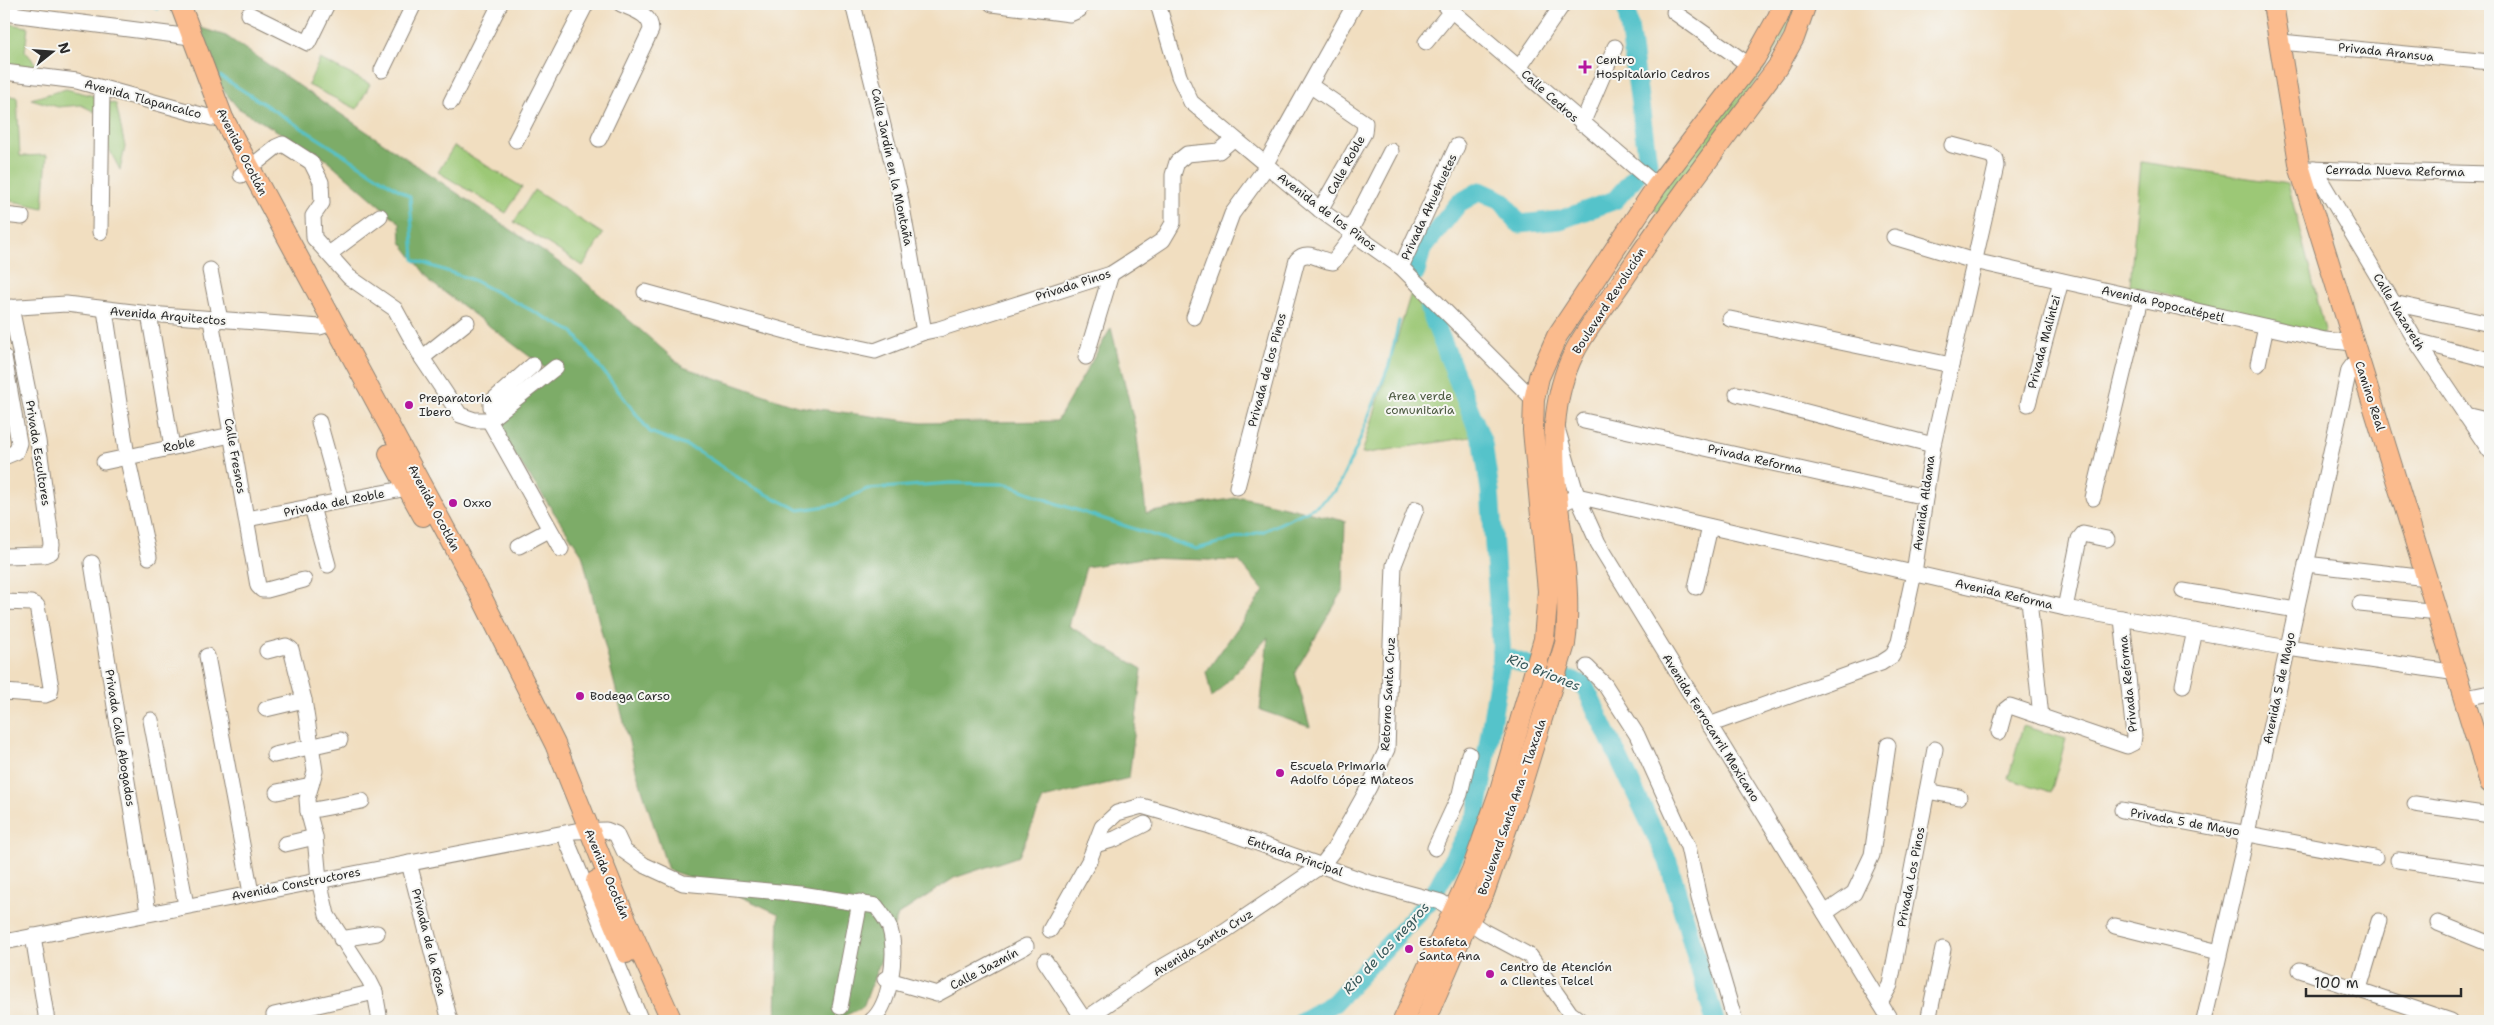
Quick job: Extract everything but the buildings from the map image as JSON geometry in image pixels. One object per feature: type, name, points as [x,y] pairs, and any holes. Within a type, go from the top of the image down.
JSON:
[{"type":"main road","name":"Avenida Ocotlán","points":[[170,4],[186,37],[217,118],[414,487],[504,667],[543,749],[610,918],[657,1021]]},
{"type":"main road","name":"Avenida Ocotlán","points":[[180,4],[186,37]]},
{"type":"main road","name":"Boulevard Revolución","points":[[1544,639],[1548,591],[1533,430],[1534,400],[1539,377],[1557,336],[1640,211],[1651,181],[1749,65],[1770,34],[1783,4]]},
{"type":"main road","name":"Boulevard Revolución","points":[[1565,644],[1568,624],[1567,603],[1557,506],[1554,450],[1555,423],[1562,381],[1575,351],[1660,225],[1779,65],[1794,38],[1806,4]]},
{"type":"main road","name":"Camino Real","points":[[2273,4],[2307,169],[2355,350],[2490,783]]},
{"type":"main road","points":[[1640,211],[1660,225]]},
{"type":"main road","name":"Boulevard Santa Ana - Tlaxcala","points":[[1403,1021],[1454,911],[1484,893],[1509,793],[1512,748],[1544,639]]},
{"type":"main road","name":"Boulevard Santa Ana - Tlaxcala","points":[[1509,793],[1532,754],[1565,644]]},
{"type":"main road","points":[[1512,748],[1532,754]]},
{"type":"main road","name":"Avenida Ocotlán","points":[[576,831],[672,1021]]},
{"type":"main road","name":"Boulevard Santa Ana - Tlaxcala","points":[[1424,1021],[1454,911]]},
{"type":"street","points":[[249,14],[308,43],[327,4]]},
{"type":"street","points":[[382,70],[414,4]]},
{"type":"street","points":[[451,102],[500,4]]},
{"type":"street","points":[[516,140],[586,4]]},
{"type":"street","points":[[599,139],[651,30],[652,23],[647,17],[622,4]]},
{"type":"street","name":"Calle Jardín en la Montaña","points":[[853,4],[899,190],[924,332]]},
{"type":"street","points":[[992,4],[1070,14],[1079,10],[1081,4]]},
{"type":"street","name":"Avenida de los Pinos","points":[[1158,4],[1180,76],[1191,102],[1320,210],[1401,267],[1534,400]]},
{"type":"street","points":[[1194,317],[1232,214],[1266,165],[1355,4]]},
{"type":"street","points":[[1519,68],[1563,4]]},
{"type":"street","points":[[1426,42],[1455,8]]},
{"type":"street","name":"Calle Cedros","points":[[1455,8],[1582,124],[1651,181]]},
{"type":"street","points":[[1674,12],[1749,65]]},
{"type":"street","points":[[4,13],[186,37]]},
{"type":"street","name":"Privada Aransua","points":[[2281,42],[2490,62]]},
{"type":"street","points":[[1582,124],[1615,47]]},
{"type":"street","name":"Avenida Tlapancalco","points":[[4,72],[62,79],[217,118]]},
{"type":"street","name":"Calle Roble","points":[[1311,86],[1365,123],[1364,133],[1320,210]]},
{"type":"street","points":[[100,232],[102,90]]},
{"type":"street","name":"Privada Pinos","points":[[645,292],[804,336],[874,351],[924,332],[939,329],[1111,274],[1163,240],[1173,223],[1175,207],[1173,175],[1177,162],[1187,154],[1219,151],[1233,139]]},
{"type":"street","points":[[245,172],[276,147],[283,144],[311,162],[321,182],[322,203],[313,216],[314,238],[349,277],[395,309],[422,358],[460,414],[475,420],[492,417],[556,367]]},
{"type":"street","name":"Avenida Aldama","points":[[1710,725],[1881,663],[1892,656],[1899,642],[1914,573],[1933,445],[1996,166],[1995,159],[1990,155],[1952,145]]},
{"type":"street","name":"Privada Ahuehuetes","points":[[1401,267],[1457,146]]},
{"type":"street","points":[[1352,232],[1391,151]]},
{"type":"street","name":"Cerrada Nueva Reforma","points":[[2307,169],[2490,174]]},
{"type":"street","name":"Calle Nazareth","points":[[2307,169],[2416,341],[2490,451]]},
{"type":"street","points":[[4,215],[22,217]]},
{"type":"street","points":[[329,254],[380,216]]},
{"type":"street","name":"Privada de los Pinos","points":[[1236,487],[1296,260],[1300,255],[1307,254],[1333,262],[1352,232]]},
{"type":"street","name":"Avenida Popocatépetl","points":[[1894,237],[1974,261],[2325,340],[2355,350]]},
{"type":"street","name":"Calle Fresnos","points":[[210,270],[231,435],[258,586],[262,590],[304,580]]},
{"type":"street","points":[[1086,357],[1111,274]]},
{"type":"street","name":"Privada Malintzi","points":[[2028,404],[2061,281]]},
{"type":"street","points":[[2093,498],[2138,298]]},
{"type":"street","points":[[2393,303],[2490,324]]},
{"type":"street","name":"Avenida Arquitectos","points":[[8,308],[66,304],[105,310],[216,320],[326,325]]},
{"type":"street","name":"Privada Escultores","points":[[4,556],[44,555],[51,552],[52,545],[38,441],[8,308]]},
{"type":"street","points":[[105,310],[127,456],[149,557]]},
{"type":"street","points":[[149,314],[172,447]]},
{"type":"street","points":[[1730,319],[1951,366]]},
{"type":"street","points":[[422,358],[467,322]]},
{"type":"street","points":[[2258,364],[2266,327]]},
{"type":"street","points":[[2416,341],[2490,360]]},
{"type":"street","name":"Avenida 5 de Mayo","points":[[2204,1021],[2355,350]]},
{"type":"street","name":"Privada Escultores","points":[[4,357],[6,383],[19,443],[10,454]]},
{"type":"street","points":[[533,365],[491,402],[492,417],[561,550]]},
{"type":"street","points":[[1737,394],[1933,445]]},
{"type":"street","points":[[2465,415],[2490,421]]},
{"type":"street","name":"Privada Reforma","points":[[1584,421],[1925,498]]},
{"type":"street","points":[[319,422],[342,501]]},
{"type":"street","name":"Avenida Ferrocarril Mexicano","points":[[1555,423],[1562,439],[1577,496],[1598,543],[1891,1021]]},
{"type":"street","name":"Roble","points":[[104,462],[231,435]]},
{"type":"street","name":"Privada del Roble","points":[[247,519],[414,487]]},
{"type":"street","points":[[1557,506],[1577,496]]},
{"type":"street","name":"Avenida Reforma","points":[[1577,496],[2065,608],[2288,648],[2457,673]]},
{"type":"street","points":[[312,507],[328,565]]},
{"type":"street","name":"Retorno Santa Cruz","points":[[1322,865],[1335,848],[1384,758],[1387,749],[1394,566],[1416,509]]},
{"type":"street","points":[[1696,587],[1710,526]]},
{"type":"street","points":[[519,546],[549,530]]},
{"type":"street","points":[[2065,608],[2079,539],[2082,534],[2107,539]]},
{"type":"street","name":"Privada Calle Abogados","points":[[92,563],[148,912]]},
{"type":"street","points":[[2306,564],[2427,578]]},
{"type":"street","points":[[2183,591],[2296,610]]},
{"type":"street","points":[[2029,600],[2041,717]]},
{"type":"street","points":[[4,602],[31,603],[37,606],[52,687],[50,693],[45,695],[4,692]]},
{"type":"street","points":[[2360,604],[2438,612]]},
{"type":"street","name":"Privada Reforma","points":[[1999,732],[2005,710],[2010,706],[2126,746],[2133,743],[2134,736],[2122,618]]},
{"type":"street","points":[[2183,685],[2195,631]]},
{"type":"street","points":[[267,652],[289,646],[304,700],[315,771],[307,799],[315,837],[319,880],[327,915],[374,992],[380,1021]]},
{"type":"street","points":[[207,656],[251,893]]},
{"type":"street","points":[[1587,667],[1605,685],[1637,735],[1688,847],[1699,898],[1735,1021]]},
{"type":"street","points":[[2465,698],[2490,693]]},
{"type":"street","points":[[266,709],[304,700]]},
{"type":"street","points":[[151,720],[186,905]]},
{"type":"street","points":[[274,755],[340,740]]},
{"type":"street","points":[[1825,913],[1854,893],[1872,855],[1888,745]]},
{"type":"street","name":"Privada Los Pinos","points":[[1880,1003],[1890,985],[1935,749]]},
{"type":"street","points":[[1435,848],[1460,794],[1469,754]]},
{"type":"street","points":[[277,792],[311,785]]},
{"type":"street","points":[[1927,791],[1959,797]]},
{"type":"street","points":[[308,811],[362,801]]},
{"type":"street","points":[[2415,804],[2490,815]]},
{"type":"street","name":"Entrada Principal","points":[[1095,844],[1102,828],[1117,813],[1142,806],[1167,812],[1367,882],[1409,893],[1454,911],[1483,931],[1530,956],[1570,1013],[1581,1021]]},
{"type":"street","name":"Privada 5 de Mayo","points":[[2122,810],[2374,858]]},
{"type":"street","points":[[1050,930],[1063,910],[1095,844],[1115,839],[1145,824]]},
{"type":"street","name":"Avenida Constructores","points":[[4,942],[148,912],[576,831],[606,830],[616,834],[624,851],[644,866],[683,883],[860,902]]},
{"type":"street","points":[[576,831],[641,1021]]},
{"type":"street","points":[[285,844],[315,837]]},
{"type":"street","points":[[2398,860],[2490,874]]},
{"type":"street","name":"Privada de la Rosa","points":[[409,863],[450,1021]]},
{"type":"street","name":"Avenida Santa Cruz","points":[[1084,1021],[1157,970],[1226,930],[1322,865]]},
{"type":"street","points":[[840,1007],[860,902],[876,906],[890,927],[894,948],[889,977],[874,1012],[865,1021]]},
{"type":"street","points":[[2359,989],[2379,921]]},
{"type":"street","points":[[2438,923],[2490,944]]},
{"type":"street","points":[[2115,926],[2219,952]]},
{"type":"street","points":[[341,939],[376,933]]},
{"type":"street","points":[[33,936],[47,1021]]},
{"type":"street","name":"Calle Jazmín","points":[[889,977],[937,994],[1026,946]]},
{"type":"street","points":[[1928,1021],[1943,949]]},
{"type":"street","points":[[1045,961],[1084,1021]]},
{"type":"street","points":[[2300,970],[2451,1021]]},
{"type":"street","points":[[274,1015],[374,992]]},
{"type":"green space","points":[[1785,4],[1798,4],[1770,60],[1735,112],[1659,213],[1649,206]]},
{"type":"green space","points":[[4,23],[28,27],[25,51],[41,70],[4,69]]},
{"type":"green space","points":[[198,27],[226,36],[576,274],[683,367],[797,406],[922,423],[1057,421],[1111,328],[1136,429],[1146,513],[1242,497],[1345,521],[1343,591],[1295,672],[1310,727],[1260,710],[1268,637],[1212,698],[1206,672],[1264,591],[1239,561],[1142,558],[1086,567],[1069,626],[1142,669],[1129,778],[1043,799],[1019,856],[954,878],[898,915],[863,1007],[834,1021],[788,1021],[776,1015],[779,914],[722,888],[668,870],[636,770],[582,554],[495,425],[553,374],[432,283],[401,242],[400,223],[327,160],[238,108],[222,89]]},
{"type":"green space","points":[[320,59],[370,84],[357,109],[308,85]]},
{"type":"green space","points":[[66,89],[98,97],[95,112],[81,105],[58,107],[31,99]]},
{"type":"green space","points":[[4,95],[17,97],[20,156],[47,155],[43,208],[4,199]]},
{"type":"green space","points":[[105,101],[116,104],[125,147],[120,170],[105,141]]},
{"type":"green space","points":[[454,146],[522,187],[506,213],[438,172]]},
{"type":"green space","points":[[2141,162],[2288,184],[2325,330],[2322,335],[2130,285]]},
{"type":"green space","points":[[534,190],[603,234],[583,266],[514,222]]},
{"type":"green space","name":"Area verde comunitaria","points":[[1414,283],[1421,289],[1477,436],[1362,454]]},
{"type":"green space","points":[[2023,726],[2066,739],[2051,792],[2008,779]]},
{"type":"waterway","points":[[152,4],[157,9]]},
{"type":"waterway","name":"Rio Briones","points":[[1416,272],[1422,249],[1459,203],[1480,191],[1502,201],[1519,224],[1560,220],[1615,200],[1648,162],[1626,4]]},
{"type":"waterway","points":[[220,76],[410,197],[414,260],[473,280],[573,332],[650,432],[697,450],[752,487],[799,510],[834,505],[867,489],[951,483],[1007,484],[1058,504],[1196,549],[1264,531],[1317,506],[1337,489],[1356,449],[1389,365],[1399,321]]},
{"type":"waterway","name":"Rio Briones","points":[[1429,308],[1483,443],[1490,491],[1502,656],[1584,685],[1668,861],[1715,1021]]},
{"type":"waterway","name":"Rio de los negros","points":[[1302,1021],[1334,1003],[1431,899],[1477,814],[1502,656]]},
{"type":"place","name":"Centro Hospitalario Cedros","points":[[1585,67]]},
{"type":"place","name":"Preparatoria Ibero","points":[[409,405]]},
{"type":"place","name":"Oxxo","points":[[453,503]]},
{"type":"place","name":"Bodega Carso","points":[[580,696]]},
{"type":"place","name":"Escuela Primaria Adolfo López Mateos","points":[[1280,773]]},
{"type":"place","name":"Estafeta Santa Ana","points":[[1409,949]]},
{"type":"place","name":"Centro de Atención a Clientes Telcel","points":[[1490,974]]}]
